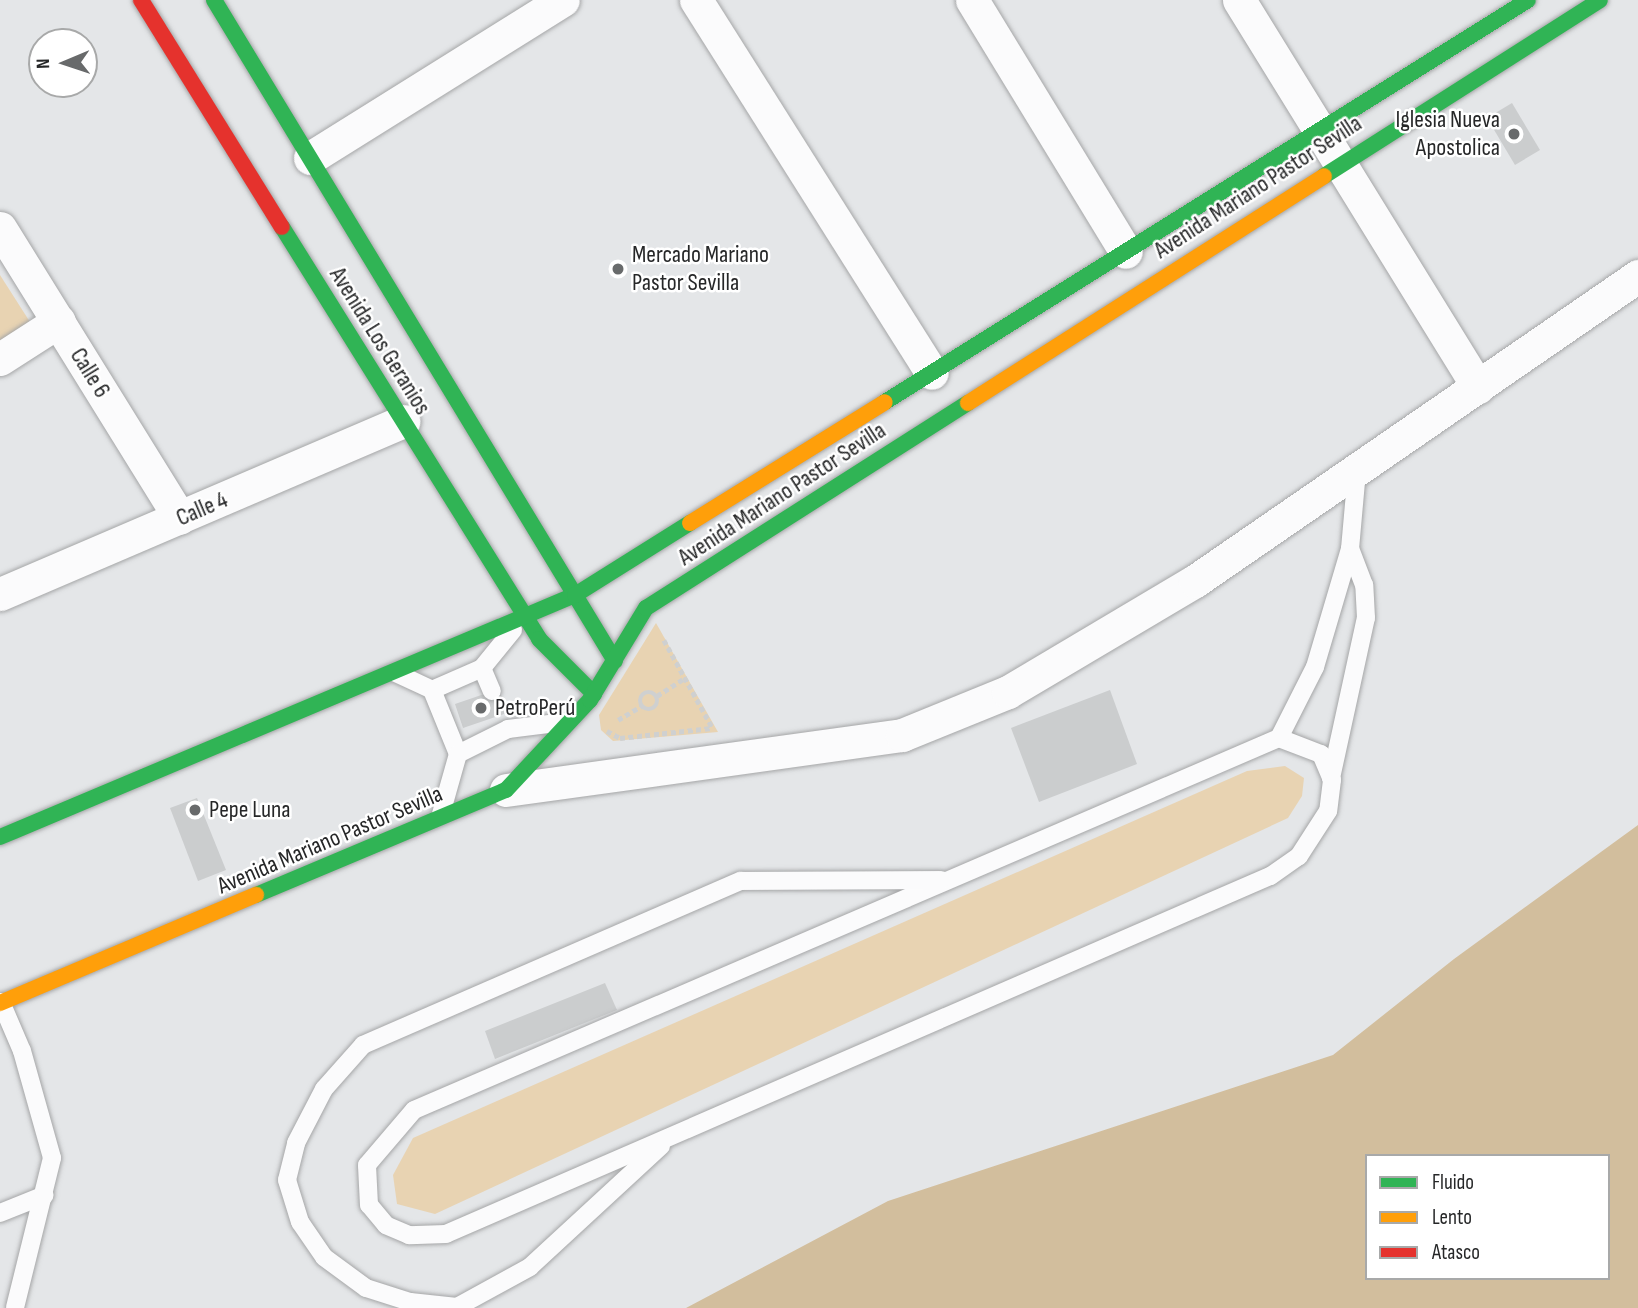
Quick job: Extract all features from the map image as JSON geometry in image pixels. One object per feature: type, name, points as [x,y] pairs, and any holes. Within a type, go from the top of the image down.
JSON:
[{"type":"main road","name":"Avenida Los Geranios","points":[[141,0],[402,421],[492,551],[524,616],[539,639],[594,694]]},
{"type":"main road","name":"Avenida Los Geranios","points":[[215,0],[526,528],[575,595],[615,661]]},
{"type":"main road","name":"Avenida Mariano Pastor Sevilla","points":[[3,827],[575,595],[1528,0]]},
{"type":"main road","name":"Avenida Mariano Pastor Sevilla","points":[[1,1003],[506,790],[594,694],[646,608],[1339,162],[1600,0]]},
{"type":"street","points":[[310,158],[563,0]]},
{"type":"street","points":[[696,0],[932,373]]},
{"type":"street","points":[[972,0],[1126,251]]},
{"type":"street","points":[[1239,0],[1478,387]]},
{"type":"street","name":"Calle 6","points":[[0,228],[180,518]]},
{"type":"street","points":[[506,790],[902,735],[1008,692],[1195,581],[1638,276]]},
{"type":"street","points":[[0,359],[59,321]]},
{"type":"street","name":"Calle 4","points":[[0,594],[402,421]]},
{"type":"lane","points":[[1350,549],[1364,585],[1366,618],[1331,778],[1328,811],[1299,856],[1270,876],[446,1234],[409,1236],[386,1225],[369,1205],[367,1166],[414,1110],[1279,738],[1315,667],[1350,549],[1357,470]]},
{"type":"lane","points":[[432,690],[482,668],[524,616]]},
{"type":"lane","points":[[482,668],[492,691]]},
{"type":"lane","points":[[393,671],[432,690],[458,754],[440,818]]},
{"type":"lane","points":[[458,754],[505,722],[571,721]]},
{"type":"lane","points":[[1279,738],[1321,754],[1331,778]]},
{"type":"lane","points":[[673,1136],[530,1267],[457,1307],[410,1302],[366,1288],[324,1257],[300,1222],[287,1180],[296,1143],[324,1089],[363,1045],[741,881],[948,880]]},
{"type":"lane","points":[[1,1003],[22,1051],[52,1158],[15,1308]]},
{"type":"lane","points":[[0,1213],[45,1195]]},
{"type":"path","points":[[646,608],[730,759]]},
{"type":"path","points":[[657,696],[685,678]]},
{"type":"path","points":[[641,706],[647,691],[657,696]]},
{"type":"path","points":[[657,696],[656,707],[641,706],[605,727],[620,738],[712,727]]},
{"type":"shaded area","points":[[0,275],[30,322],[0,341]]},
{"type":"shaded area","points":[[656,623],[718,732],[613,741],[601,730],[599,715]]},
{"type":"shaded area","points":[[1285,766],[1304,778],[1302,796],[1288,818],[435,1214],[397,1204],[393,1175],[413,1138],[1247,771]]},
{"type":"shaded area","points":[[1638,825],[1638,1308],[686,1308],[888,1201],[1333,1055],[1454,959]]},
{"type":"building","name":"Iglesia Nueva Apostolica","points":[[1512,103],[1540,150],[1515,165],[1487,118]]},
{"type":"building","name":"PetroPerú","points":[[499,689],[507,713],[463,728],[455,704]]},
{"type":"building","points":[[1110,690],[1137,764],[1039,802],[1011,728]]},
{"type":"building","points":[[197,798],[226,870],[198,881],[170,808]]},
{"type":"building","points":[[605,983],[617,1010],[495,1059],[485,1031]]},
{"type":"traffic: fast","points":[[214,0],[615,661]]},
{"type":"traffic: fast","points":[[885,402],[1528,0]]},
{"type":"traffic: fast","points":[[1324,176],[1600,0]]},
{"type":"traffic: fast","points":[[282,227],[539,639],[594,694]]},
{"type":"traffic: fast","points":[[256,895],[506,790],[590,700],[646,608],[968,403]]},
{"type":"traffic: fast","points":[[0,837],[575,595],[690,523]]},
{"type":"traffic: slow","points":[[968,403],[1324,176]]},
{"type":"traffic: slow","points":[[690,523],[885,402]]},
{"type":"traffic: slow","points":[[0,1003],[256,895]]},
{"type":"traffic: jam","points":[[141,0],[282,227]]},
{"type":"place","name":"Iglesia Nueva Apostolica","points":[[1514,134]]},
{"type":"place","name":"Mercado Mariano Pastor Sevilla","points":[[618,269]]},
{"type":"place","name":"PetroPerú","points":[[481,708]]},
{"type":"place","name":"Pepe Luna","points":[[195,810]]}]
